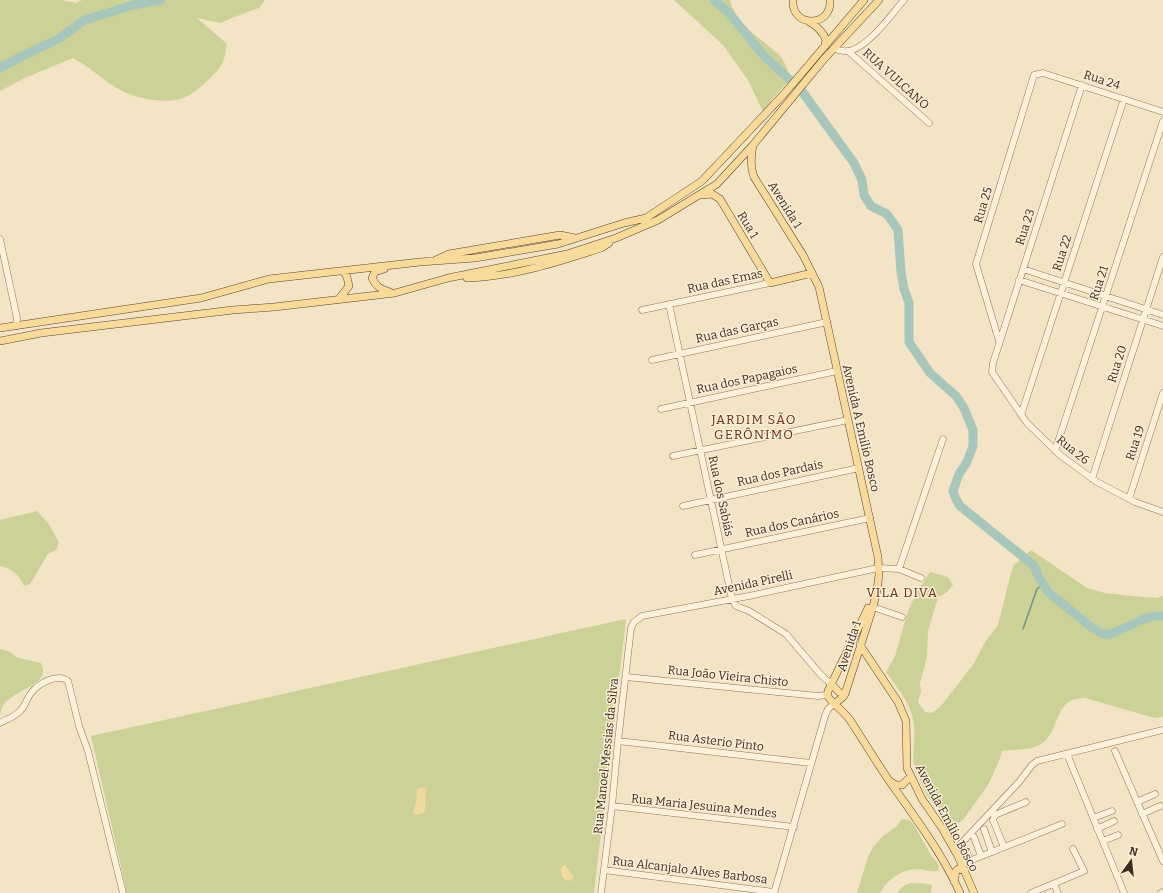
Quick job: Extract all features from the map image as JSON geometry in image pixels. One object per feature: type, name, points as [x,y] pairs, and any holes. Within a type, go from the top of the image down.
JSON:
[{"type":"main road","points":[[806,20],[816,21],[824,16],[830,8],[830,0]]},
{"type":"main road","points":[[0,328],[201,298],[269,279],[420,262],[475,258],[558,244],[624,223],[646,218],[702,181],[784,94],[864,0]]},
{"type":"main road","points":[[0,342],[48,332],[233,310],[274,308],[395,293],[448,278],[567,254],[616,238],[658,220],[717,184],[792,100],[824,59],[835,49],[879,0]]},
{"type":"main road","points":[[792,2],[798,15],[818,27],[822,32],[826,40],[824,48]]},
{"type":"main road","name":"Avenida 1","points":[[753,145],[750,159],[754,177],[803,255],[812,273]]},
{"type":"main road","name":"Rua 1","points":[[698,196],[712,194],[720,199],[770,283]]},
{"type":"main road","points":[[387,266],[376,272],[372,278],[374,284],[380,289],[395,293]]},
{"type":"main road","points":[[339,299],[349,286],[347,277],[343,271]]},
{"type":"main road","name":"Rua das Emas","points":[[770,283],[812,273]]},
{"type":"main road","name":"Avenida A Emilio Bosco","points":[[812,273],[819,287],[870,518],[878,568],[877,590]]},
{"type":"main road","points":[[827,695],[877,590]]},
{"type":"main road","name":"Avenida 1","points":[[845,694],[877,590]]},
{"type":"main road","name":"Avenida Emílio Bôsco","points":[[860,645],[898,702],[906,721],[907,768],[922,799],[955,850],[974,893]]},
{"type":"main road","points":[[831,684],[839,692],[845,694],[834,704]]},
{"type":"main road","name":"Avenida Emílio Bôsco","points":[[827,695],[848,718],[919,822],[941,857],[960,893]]},
{"type":"main road","points":[[890,781],[896,785],[902,785],[911,776]]},
{"type":"main road","points":[[954,881],[956,871],[963,867]]},
{"type":"street","points":[[835,49],[848,52],[858,46],[873,35],[904,0]]},
{"type":"street","name":"RUA VULCANO","points":[[848,52],[929,123]]},
{"type":"street","name":"Rua 24","points":[[1034,75],[1037,73],[1043,73],[1163,112]]},
{"type":"street","name":"Rua 25","points":[[1000,341],[976,264],[1034,75]]},
{"type":"street","name":"Rua 23","points":[[993,375],[992,368],[1000,341],[1082,85]]},
{"type":"street","name":"Rua 22","points":[[1021,415],[1124,99]]},
{"type":"street","name":"Rua 21","points":[[1055,451],[1163,121]]},
{"type":"street","points":[[0,239],[17,318],[16,326]]},
{"type":"street","name":"Rua 20","points":[[1092,479],[1163,257]]},
{"type":"street","points":[[1023,269],[1163,315]]},
{"type":"street","points":[[1019,280],[1163,326]]},
{"type":"street","name":"Rua das Emas","points":[[642,310],[770,283]]},
{"type":"street","name":"Rua dos Sabiás","points":[[669,304],[732,599]]},
{"type":"street","name":"Rua das Garças","points":[[652,360],[827,322]]},
{"type":"street","name":"Rua dos Papagaios","points":[[661,409],[837,370]]},
{"type":"street","name":"Rua 26","points":[[993,375],[1021,415],[1042,439],[1055,451],[1092,479],[1129,499],[1163,512]]},
{"type":"street","name":"Rua 19","points":[[1129,499],[1163,393]]},
{"type":"street","points":[[673,456],[848,420]]},
{"type":"street","points":[[921,578],[899,568],[943,439]]},
{"type":"street","name":"Rua dos Pardais","points":[[683,506],[859,468]]},
{"type":"street","name":"Rua dos Canários","points":[[695,555],[870,518]]},
{"type":"street","name":"Avenida Pirelli","points":[[634,622],[642,616],[749,596],[878,568],[899,568]]},
{"type":"street","points":[[749,596],[746,601],[746,605],[749,611]]},
{"type":"street","points":[[732,599],[736,606],[749,611],[786,634],[821,675],[831,684]]},
{"type":"street","points":[[873,607],[902,617]]},
{"type":"street","name":"Rua Manoel Messias da Silva","points":[[601,893],[631,628],[634,622]]},
{"type":"street","name":"Rua João Vieira Chisto","points":[[626,677],[818,696],[827,695]]},
{"type":"street","points":[[0,723],[14,716],[20,711],[33,691],[41,684],[60,678],[64,678],[68,682],[79,726],[88,751],[123,893]]},
{"type":"street","points":[[774,892],[828,709],[834,704]]},
{"type":"street","points":[[955,850],[1037,761],[1163,730]]},
{"type":"street","name":"Rua Asterio Pinto","points":[[618,741],[811,763]]},
{"type":"street","points":[[1115,751],[1163,861]]},
{"type":"street","points":[[1067,754],[1124,893]]},
{"type":"street","points":[[1137,802],[1155,794]]},
{"type":"street","points":[[1004,847],[993,820],[995,815],[1026,802]]},
{"type":"street","name":"Rua Maria Jesuina Mendes","points":[[612,806],[794,827]]},
{"type":"street","points":[[1142,814],[1160,806]]},
{"type":"street","points":[[1093,818],[1112,811]]},
{"type":"street","points":[[1097,829],[1114,821]]},
{"type":"street","points":[[963,867],[970,860],[1062,824]]},
{"type":"street","points":[[984,829],[992,852]]},
{"type":"street","points":[[1102,841],[1118,835]]},
{"type":"street","points":[[974,837],[981,856]]},
{"type":"street","points":[[1030,893],[1043,891],[1054,884],[1084,871],[1073,849]]},
{"type":"street","points":[[966,850],[970,860]]},
{"type":"street","name":"Rua Alcanjalo Alves Barbosa","points":[[604,870],[774,892]]},
{"type":"street","points":[[1054,884],[1058,893]]},
{"type":"green space","points":[[0,0],[61,0],[76,3],[82,0],[265,0],[259,8],[221,23],[197,18],[227,44],[223,62],[203,85],[193,92],[183,98],[167,101],[139,97],[122,91],[73,58],[25,78],[0,91]]},
{"type":"green space","points":[[674,0],[730,0],[733,9],[744,25],[784,61],[787,68],[789,81],[771,100],[765,116],[749,82],[724,46]]},
{"type":"green space","points":[[37,511],[48,523],[59,542],[56,550],[48,554],[30,584],[24,586],[20,578],[15,573],[0,566],[0,520]]},
{"type":"green space","points":[[1031,550],[1087,588],[1105,593],[1133,596],[1157,598],[1163,596],[1163,717],[1155,718],[1085,698],[1075,699],[1063,708],[1052,731],[1041,744],[1027,749],[1002,751],[988,785],[963,820],[953,827],[936,808],[920,780],[914,763],[913,718],[904,697],[886,672],[895,656],[908,611],[916,594],[930,572],[948,577],[953,585],[947,592],[939,597],[928,631],[927,657],[920,684],[921,692],[918,702],[925,712],[932,713],[940,707],[973,665],[985,642],[998,625],[1014,565]]},
{"type":"green space","points":[[626,619],[594,893],[127,893],[91,736]]},
{"type":"green space","points":[[0,649],[10,652],[18,658],[41,663],[43,672],[37,682],[7,701],[2,708],[0,715]]},
{"type":"green space","points":[[902,819],[909,820],[913,823],[931,855],[937,862],[939,866],[938,871],[919,869],[907,870],[891,879],[880,893],[857,893],[868,857],[873,847],[883,836],[897,826]]},
{"type":"green space","points":[[910,883],[932,885],[931,893],[897,893],[902,887]]},
{"type":"sand","points":[[421,787],[426,789],[426,810],[423,813],[416,815],[413,812],[416,803],[417,789]]},
{"type":"sand","points":[[565,865],[574,877],[571,881],[564,879],[562,876],[561,868]]},
{"type":"waterway","points":[[0,68],[58,39],[85,20],[133,5],[161,0]]},
{"type":"waterway","points":[[714,0],[729,13],[764,56],[801,90],[854,163],[862,180],[864,195],[871,206],[887,214],[898,230],[901,272],[904,289],[909,303],[909,342],[930,373],[956,396],[964,408],[973,430],[973,446],[967,462],[959,474],[953,491],[960,506],[1032,564],[1048,592],[1102,634],[1111,634],[1146,618],[1163,616]]},
{"type":"waterway","points":[[1023,629],[1037,589],[1043,584]]},
{"type":"district","name":"JARDIM SÃO GERÔNIMO","points":[[754,426]]},
{"type":"district","name":"VILA DIVA","points":[[902,592]]}]
